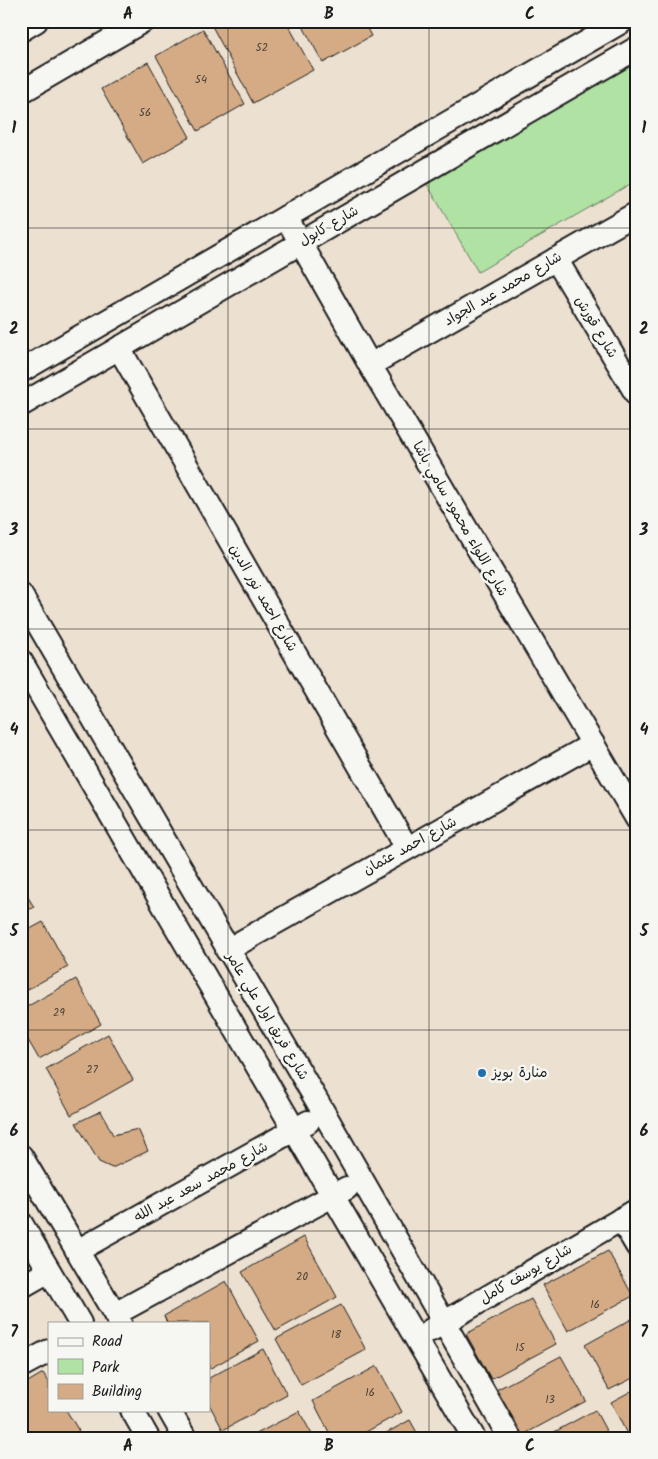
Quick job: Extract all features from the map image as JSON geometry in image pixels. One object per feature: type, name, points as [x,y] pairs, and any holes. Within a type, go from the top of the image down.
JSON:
[{"type":"street","points":[[21,30],[36,21]]},
{"type":"street","points":[[21,92],[143,21]]},
{"type":"street","points":[[21,371],[623,21]]},
{"type":"street","name":"شارع كابول","points":[[21,405],[637,48]]},
{"type":"street","name":"شارع محمد عبد الجواد","points":[[370,365],[637,213]]},
{"type":"street","name":"شارع اللواء محمود سامي باشا","points":[[286,217],[370,365],[637,819]]},
{"type":"street","name":"شارع قورش","points":[[556,259],[637,395]]},
{"type":"street","name":"شارع احمد نور الدين","points":[[119,348],[407,848]]},
{"type":"street","name":"شارع فريق اول علي عامر","points":[[21,595],[324,1113],[510,1438]]},
{"type":"street","points":[[21,661],[474,1438]]},
{"type":"street","name":"شارع احمد عثمان","points":[[228,950],[592,744]]},
{"type":"street","name":"شارع محمد سعد عبد الله","points":[[77,1251],[324,1113]]},
{"type":"street","points":[[21,1156],[117,1318],[362,1180]]},
{"type":"street","points":[[629,1214],[637,1246]]},
{"type":"street","name":"شارع يوسف كامل","points":[[416,1339],[629,1214]]},
{"type":"street","points":[[21,1223],[79,1322]]},
{"type":"street","points":[[21,1287],[49,1271]]},
{"type":"street","points":[[21,1366],[48,1352]]},
{"type":"street","points":[[133,1412],[148,1438]]},
{"type":"street","points":[[170,1412],[185,1438]]},
{"type":"green space","points":[[637,47],[637,180],[478,272],[420,172]]},
{"type":"building","points":[[221,21],[286,21],[313,70],[253,103],[212,26]]},
{"type":"building","points":[[300,21],[363,21],[371,36],[323,63]]},
{"type":"building","points":[[203,29],[245,104],[198,131],[156,56]]},
{"type":"building","points":[[148,62],[190,137],[143,164],[101,89]]},
{"type":"building","points":[[21,886],[34,907],[21,914]]},
{"type":"building","points":[[43,922],[68,967],[21,993],[21,934]]},
{"type":"building","points":[[76,979],[101,1024],[39,1059],[21,1028],[21,1010]]},
{"type":"building","points":[[108,1034],[133,1080],[71,1115],[46,1069]]},
{"type":"building","points":[[101,1111],[113,1135],[138,1129],[148,1151],[112,1168],[99,1162],[76,1123]]},
{"type":"building","points":[[304,1237],[337,1297],[276,1331],[242,1272]]},
{"type":"building","points":[[608,1251],[633,1296],[568,1331],[543,1285]]},
{"type":"building","points":[[226,1281],[259,1341],[210,1368],[210,1322],[167,1322],[164,1316]]},
{"type":"building","points":[[531,1299],[556,1344],[491,1379],[466,1334]]},
{"type":"building","points":[[341,1305],[366,1350],[301,1385],[276,1339]]},
{"type":"building","points":[[637,1316],[637,1376],[609,1390],[585,1345]]},
{"type":"building","points":[[263,1349],[287,1395],[223,1430],[210,1406],[210,1377]]},
{"type":"building","points":[[561,1356],[586,1401],[521,1436],[496,1390]]},
{"type":"building","points":[[377,1366],[402,1412],[355,1438],[332,1438],[313,1401]]},
{"type":"building","points":[[43,1373],[48,1380],[48,1412],[67,1412],[79,1431],[66,1438],[21,1438],[21,1386]]},
{"type":"building","points":[[637,1388],[637,1438],[629,1438],[611,1402]]},
{"type":"building","points":[[595,1410],[610,1438],[543,1438]]},
{"type":"building","points":[[299,1411],[314,1438],[249,1438]]},
{"type":"building","points":[[410,1420],[420,1438],[377,1438]]},
{"type":"place","name":"منارة بويز","points":[[482,1073]]}]
